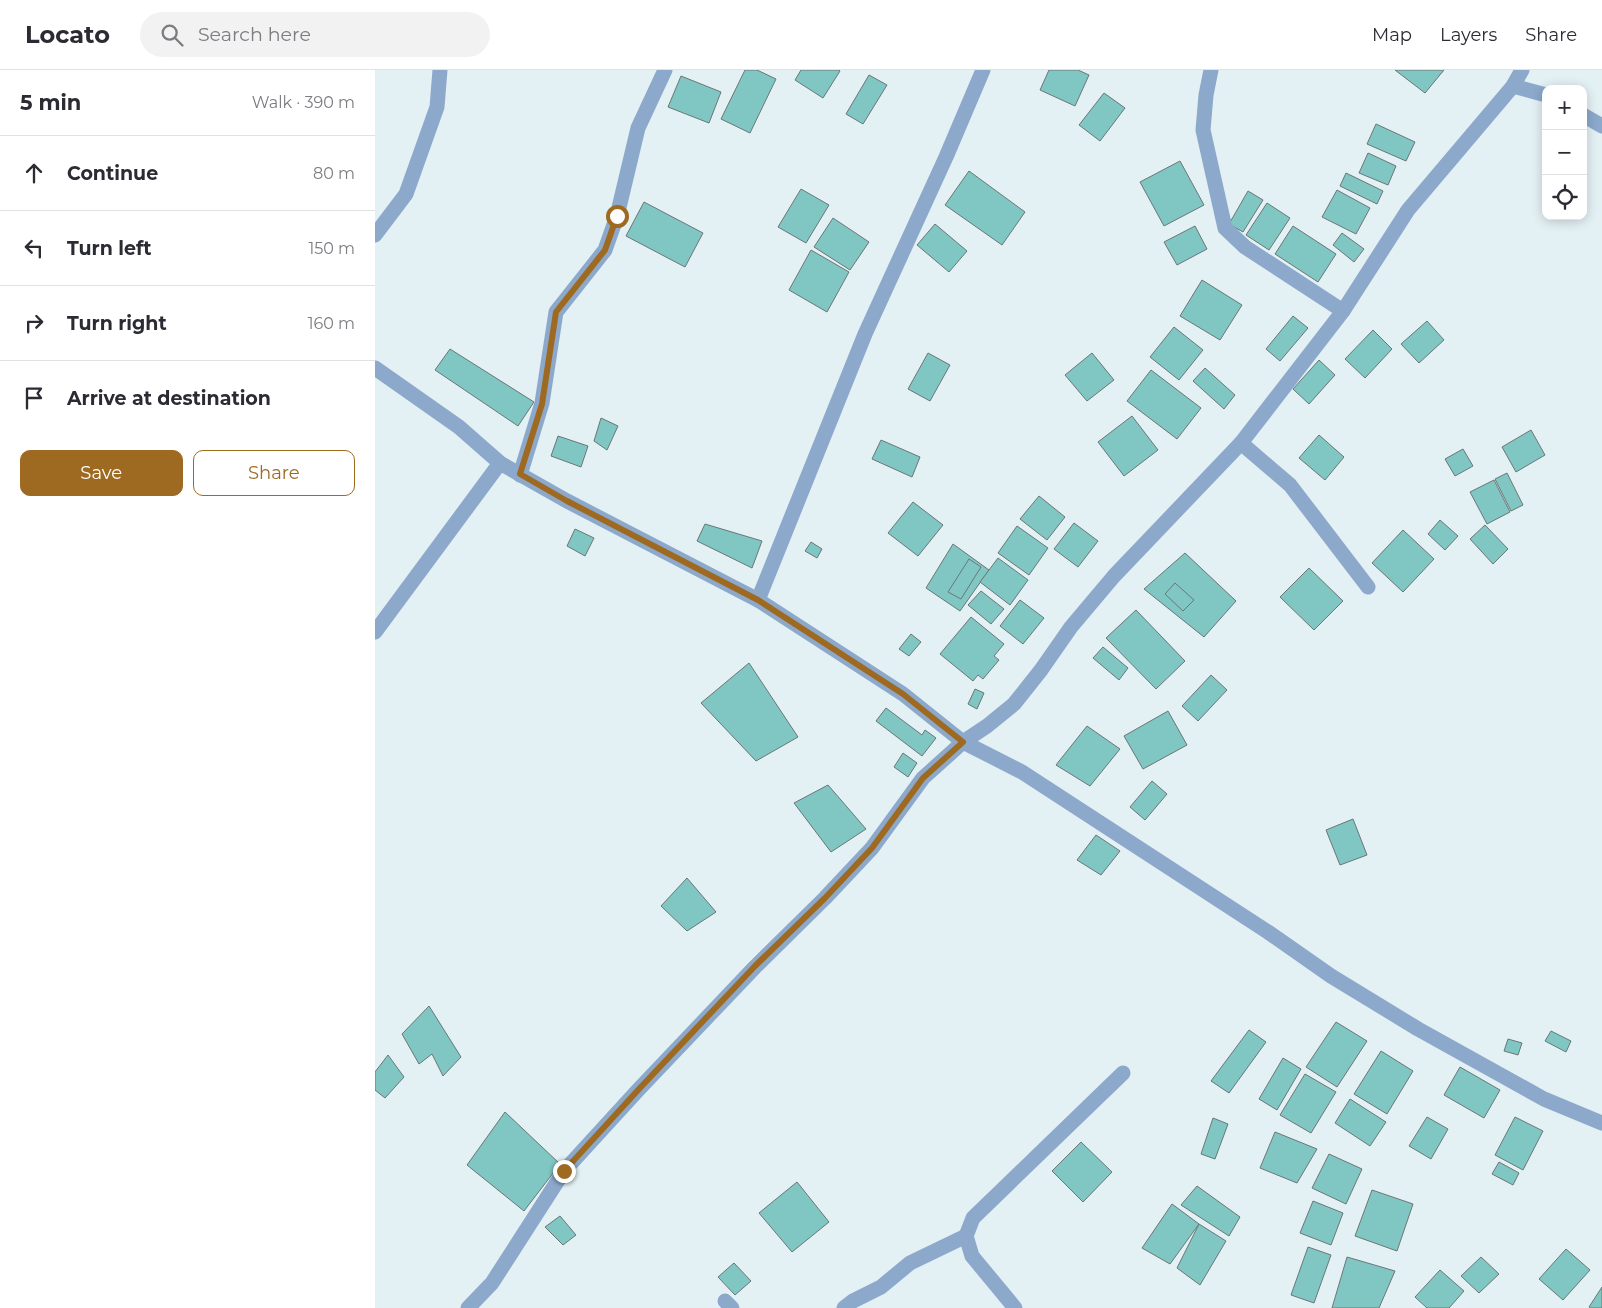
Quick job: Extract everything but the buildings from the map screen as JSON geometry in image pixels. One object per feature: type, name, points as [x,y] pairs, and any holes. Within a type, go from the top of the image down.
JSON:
[{"type":"street","points":[[375,235],[405,194],[437,107],[441,70]]},
{"type":"street","points":[[520,474],[542,404],[556,312],[605,250],[617,216],[638,128],[665,70]]},
{"type":"street","points":[[758,600],[865,334],[947,157],[983,70]]},
{"type":"street","points":[[1211,70],[1206,95],[1203,130],[1225,228],[1245,247],[1343,312]]},
{"type":"street","points":[[468,1308],[492,1283],[564,1171],[755,966],[825,898],[872,848],[923,778],[963,742],[987,726],[1014,704],[1071,627],[1114,576],[1241,443],[1343,312],[1408,210],[1513,86],[1522,70]]},
{"type":"street","points":[[1513,86],[1542,94]]},
{"type":"street","points":[[1587,117],[1602,126]]},
{"type":"street","points":[[375,368],[459,428],[500,463],[567,501],[758,600],[903,694],[963,742],[1022,772],[1269,932],[1331,976],[1418,1029],[1544,1099],[1602,1123]]},
{"type":"street","points":[[1241,443],[1289,485],[1368,587]]},
{"type":"street","points":[[375,632],[500,463]]},
{"type":"street","points":[[1015,1308],[971,1256],[966,1236],[973,1218],[1123,1073]]},
{"type":"street","points":[[844,1308],[853,1301],[881,1287],[910,1263],[966,1236]]},
{"type":"route","points":[[564,1171],[755,966],[825,898],[872,848],[923,778],[963,742],[903,694],[758,600],[567,501],[520,474],[542,404],[556,312],[605,250],[617,216]]}]
